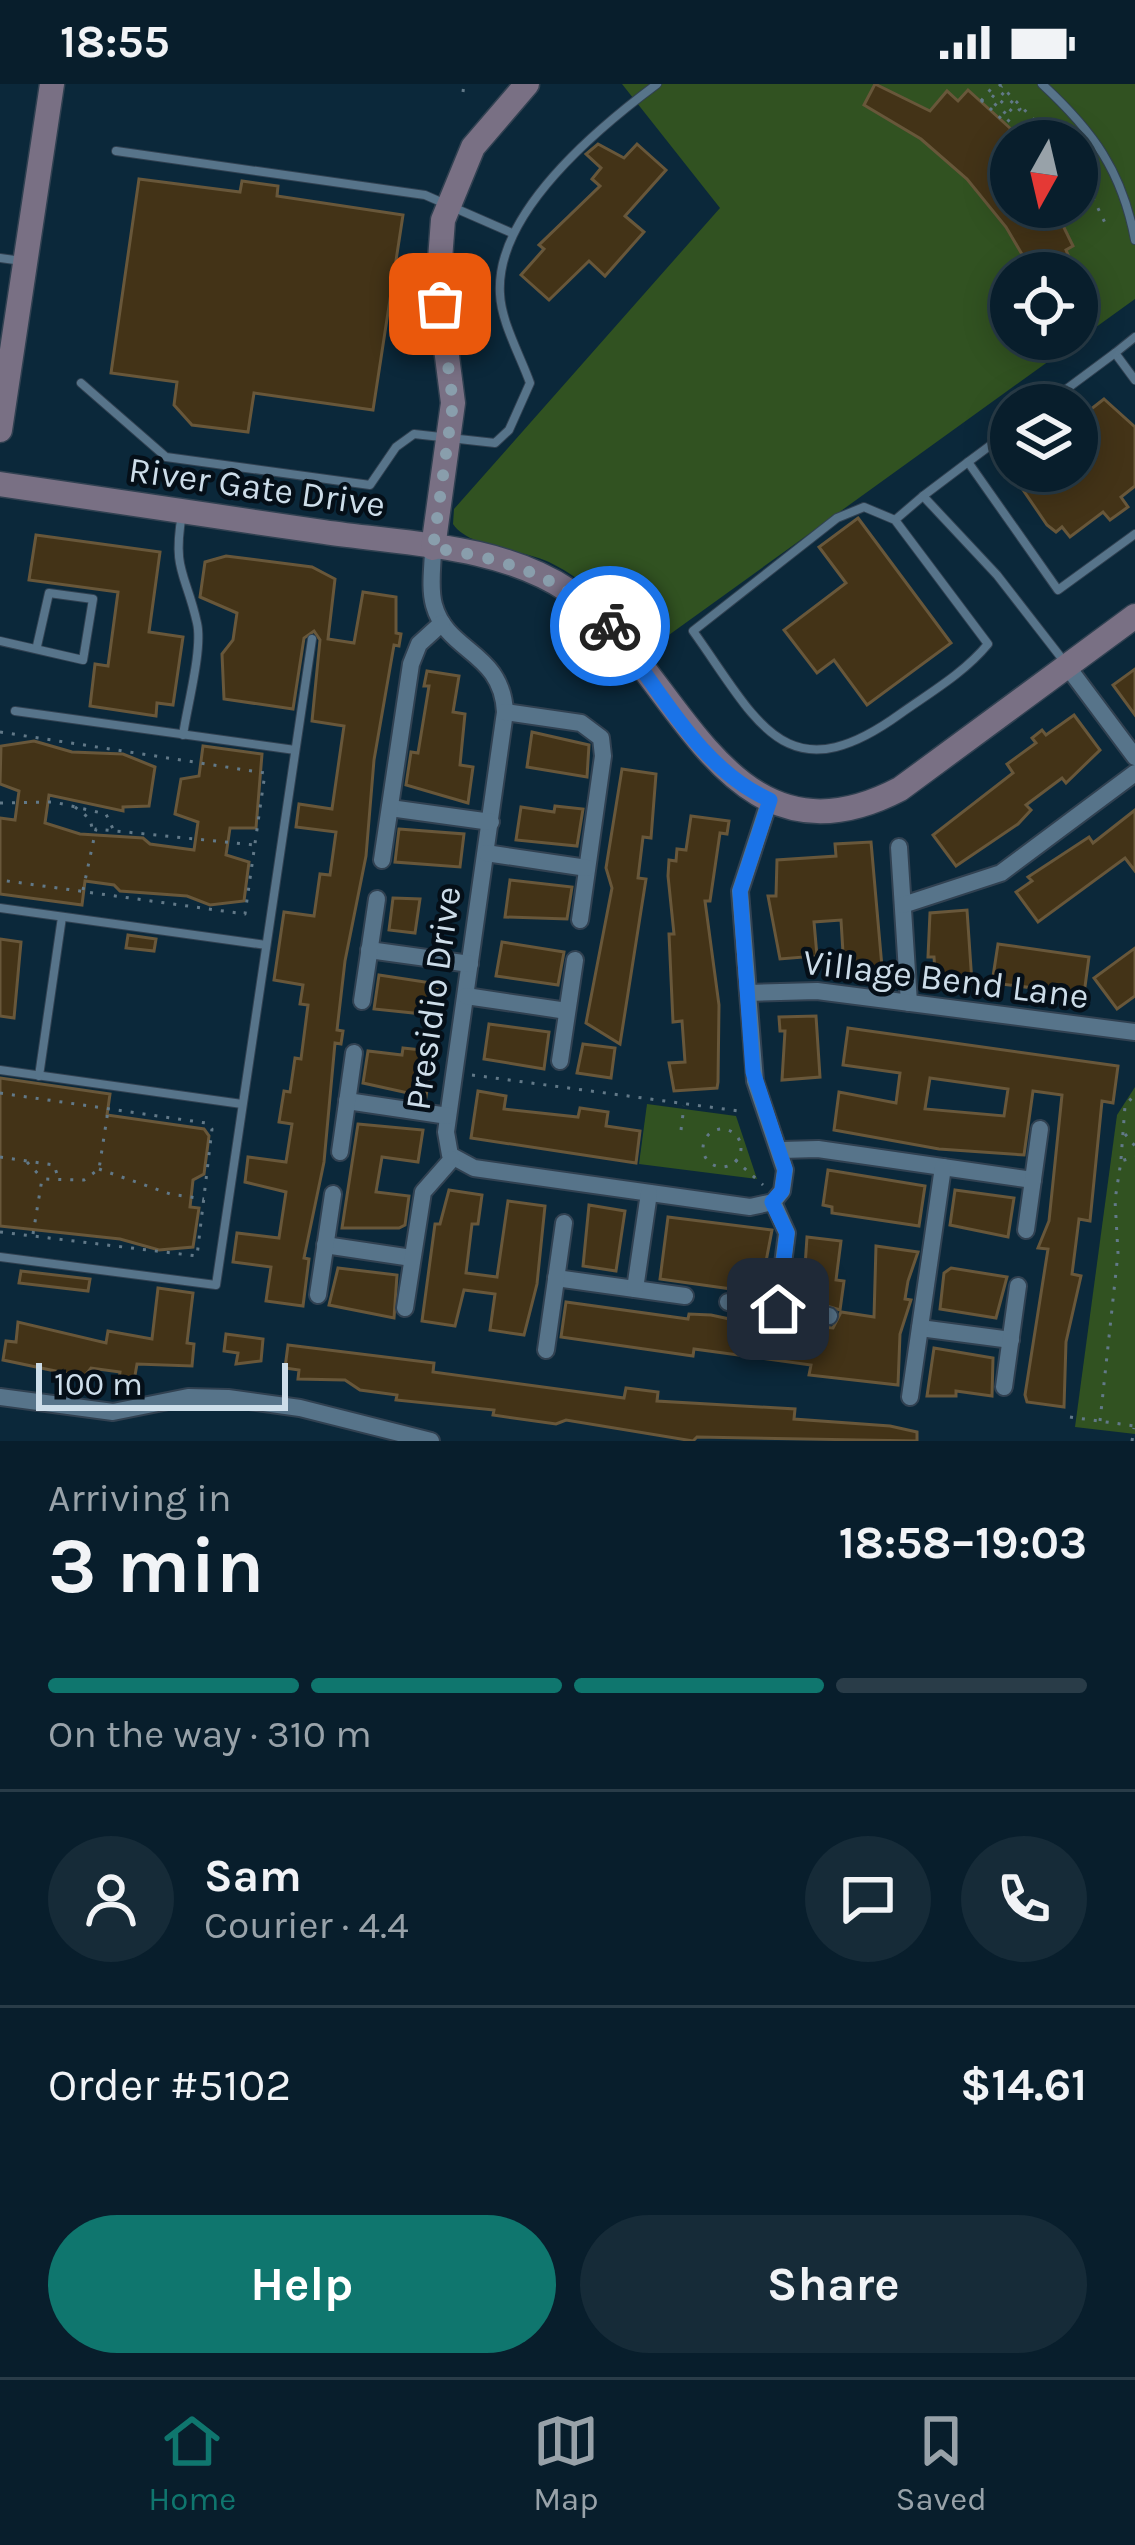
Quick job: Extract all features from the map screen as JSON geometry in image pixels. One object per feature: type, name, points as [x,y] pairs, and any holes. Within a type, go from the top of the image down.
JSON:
[{"type":"street","points":[[0,430],[13,260],[52,84]]},
{"type":"street","points":[[527,84],[473,146],[448,203],[437,269],[453,389],[433,548],[432,597],[442,623],[493,670],[505,712],[581,723],[601,738],[604,756],[580,920]]},
{"type":"street","name":"River Gate Drive","points":[[0,484],[433,548],[517,565],[582,600],[621,640],[705,752],[732,778],[770,800],[834,809],[892,793],[1135,616]]},
{"type":"street","points":[[382,860],[413,656],[442,623]]},
{"type":"street","points":[[1067,666],[1135,758]]},
{"type":"street","name":"Presidio Drive","points":[[505,712],[448,1116],[446,1138],[452,1159],[474,1168],[750,1207],[770,1195]]},
{"type":"street","points":[[903,905],[1001,873],[1135,773]]},
{"type":"street","points":[[770,800],[740,884],[755,1081],[781,1150],[785,1178],[770,1195],[787,1233],[778,1309]]},
{"type":"street","points":[[390,808],[491,822]]},
{"type":"street","points":[[899,847],[909,1003]]},
{"type":"street","points":[[486,853],[587,868]]},
{"type":"street","points":[[362,1001],[376,899]]},
{"type":"street","points":[[369,950],[470,964]]},
{"type":"street","points":[[560,1061],[575,961]]},
{"type":"street","name":"Village Bend Lane","points":[[748,993],[804,989],[1135,1032]]},
{"type":"street","points":[[466,996],[567,1011]]},
{"type":"street","points":[[340,1152],[354,1053]]},
{"type":"street","points":[[347,1102],[448,1116]]},
{"type":"street","points":[[1026,1231],[1040,1129]]},
{"type":"street","points":[[781,1150],[818,1149],[1033,1180]]},
{"type":"street","points":[[405,1308],[425,1185],[452,1159]]},
{"type":"street","points":[[910,1397],[943,1167]]},
{"type":"street","points":[[635,1289],[649,1193]]},
{"type":"street","points":[[318,1295],[333,1194]]},
{"type":"street","points":[[546,1350],[564,1223]]},
{"type":"street","points":[[326,1245],[412,1258]]},
{"type":"street","points":[[556,1278],[685,1296]]},
{"type":"street","points":[[1004,1387],[1018,1286]]},
{"type":"street","points":[[728,1302],[829,1316]]},
{"type":"street","points":[[920,1328],[1011,1340]]},
{"type":"street","points":[[0,1397],[113,1412],[214,1396],[300,1408],[364,1434],[431,1441]]},
{"type":"lane","points":[[81,383],[166,458],[370,485],[396,447],[414,434],[494,443],[509,430],[530,383],[500,296],[512,233],[590,134],[657,84]]},
{"type":"lane","points":[[1048,86],[1106,151],[1118,175],[1135,240]]},
{"type":"lane","points":[[116,151],[425,195],[512,233]]},
{"type":"lane","points":[[1073,384],[1135,337]]},
{"type":"lane","points":[[1115,353],[1135,380]]},
{"type":"lane","points":[[895,520],[990,446]]},
{"type":"lane","points":[[968,462],[1058,590],[1135,534]]},
{"type":"lane","points":[[923,496],[998,574],[1067,666]]},
{"type":"lane","points":[[864,507],[895,520],[988,644],[974,662],[862,742],[834,752],[800,749],[768,734],[693,631],[838,518],[864,507]]},
{"type":"lane","points":[[182,511],[176,548],[184,593],[199,625],[183,735]]},
{"type":"lane","points":[[49,592],[93,598],[83,660],[37,654],[38,646],[49,592]]},
{"type":"lane","points":[[0,1256],[215,1286],[311,639]]},
{"type":"lane","points":[[0,641],[38,646]]},
{"type":"lane","points":[[15,711],[295,750]]},
{"type":"lane","points":[[0,908],[266,945]]},
{"type":"lane","points":[[39,1076],[62,917]]},
{"type":"lane","points":[[0,1070],[242,1104]]},
{"type":"path","points":[[463,92],[464,84]]},
{"type":"path","points":[[999,85],[998,91],[1019,109],[1015,114],[994,95],[990,100],[1010,118],[1006,123],[981,101],[999,85]]},
{"type":"path","points":[[999,85],[1034,120]]},
{"type":"path","points":[[1098,208],[1108,229]]},
{"type":"path","points":[[0,732],[265,773],[245,914],[0,880]]},
{"type":"path","points":[[0,803],[73,806],[106,814],[113,829]]},
{"type":"path","points":[[73,806],[90,819],[93,833],[83,892]]},
{"type":"path","points":[[93,833],[113,829],[255,845]]},
{"type":"path","points":[[470,1075],[739,1111]]},
{"type":"path","points":[[0,1094],[206,1123],[212,1129],[197,1256],[0,1232]]},
{"type":"path","points":[[1100,1421],[1118,1253],[1115,1200],[1125,1106],[1135,1094]]},
{"type":"path","points":[[681,1130],[685,1104]]},
{"type":"path","points":[[42,1179],[84,1180],[99,1168],[108,1109]]},
{"type":"path","points":[[722,1129],[733,1132],[741,1146],[735,1160],[721,1167],[707,1160],[703,1150],[708,1135],[722,1129]]},
{"type":"path","points":[[1124,1132],[1135,1146]]},
{"type":"path","points":[[0,1157],[54,1165],[58,1177]]},
{"type":"path","points":[[1121,1161],[1135,1157]]},
{"type":"path","points":[[735,1160],[770,1195]]},
{"type":"path","points":[[26,1161],[42,1179]]},
{"type":"path","points":[[99,1168],[170,1194],[205,1199]]},
{"type":"path","points":[[32,1236],[42,1179]]},
{"type":"path","points":[[1070,1417],[1135,1426],[1132,1441]]},
{"type":"green space","points":[[622,84],[1135,84],[1135,299],[1098,326],[1098,252],[990,252],[990,360],[1050,360],[1017,384],[990,384],[990,404],[648,650],[578,579],[549,562],[471,538],[453,524],[454,509],[720,208]]},
{"type":"green space","points":[[1135,1087],[1135,1434],[1075,1427],[1117,1115]]},
{"type":"green space","points":[[647,1104],[736,1116],[757,1179],[639,1164]]},
{"type":"building","points":[[875,84],[930,111],[947,91],[958,101],[968,90],[1001,120],[990,120],[990,207],[967,179],[921,139],[864,105]]},
{"type":"building","points":[[598,144],[624,158],[637,144],[666,170],[625,216],[644,232],[605,276],[589,261],[549,300],[521,275],[544,249],[539,245],[600,186],[592,179],[601,168],[586,154]]},
{"type":"building","points":[[139,179],[240,192],[242,181],[278,186],[277,196],[403,215],[373,410],[254,393],[248,432],[192,425],[174,405],[177,382],[111,373]]},
{"type":"building","points":[[1007,228],[1064,228],[1073,246],[1067,252],[1021,252]]},
{"type":"building","points":[[1104,399],[1135,427],[1135,486],[1121,497],[1128,507],[1110,520],[1103,512],[1070,537],[1062,527],[1056,532],[1047,525],[1024,492],[1098,492],[1098,404]]},
{"type":"building","points":[[858,518],[951,643],[867,705],[834,660],[817,673],[784,630],[846,583],[819,547]]},
{"type":"building","points":[[36,535],[160,552],[149,632],[183,637],[173,705],[157,703],[156,716],[90,706],[95,664],[108,666],[118,592],[29,580]]},
{"type":"building","points":[[226,556],[312,567],[335,579],[328,639],[354,643],[363,592],[396,597],[396,633],[401,634],[399,646],[394,645],[374,760],[366,856],[337,1030],[343,1031],[341,1044],[335,1043],[324,1162],[304,1258],[309,1259],[303,1306],[266,1301],[271,1267],[233,1262],[237,1233],[279,1238],[286,1192],[245,1182],[248,1157],[286,1162],[292,1124],[279,1122],[295,1058],[301,1059],[308,1005],[300,1004],[303,985],[274,980],[284,912],[314,916],[320,874],[330,875],[336,832],[296,827],[299,804],[332,809],[344,726],[312,721],[320,640],[314,631],[304,638],[293,709],[224,699],[222,654],[233,640],[237,613],[200,597],[205,562]]},
{"type":"building","points":[[1135,669],[1135,715],[1113,685]]},
{"type":"building","points":[[427,671],[459,676],[453,712],[465,714],[460,765],[473,767],[468,803],[406,785],[411,752],[418,753],[429,686],[424,686]]},
{"type":"building","points":[[1074,715],[1100,750],[1066,783],[1062,778],[1026,805],[1031,810],[1018,824],[956,866],[933,835],[1013,773],[1007,764],[1036,743],[1032,738],[1042,730],[1046,735]]},
{"type":"building","points":[[532,732],[589,745],[587,777],[527,767]]},
{"type":"building","points":[[34,741],[72,752],[123,754],[155,767],[149,806],[123,807],[123,811],[49,795],[45,823],[80,834],[143,838],[150,844],[194,850],[198,822],[175,814],[181,779],[199,776],[203,746],[262,754],[256,828],[230,828],[226,855],[249,862],[244,901],[210,905],[187,896],[120,891],[114,885],[85,881],[82,905],[0,894],[0,818],[15,820],[19,791],[0,784],[1,746]]},
{"type":"building","points":[[622,769],[656,774],[651,838],[643,837],[638,878],[646,879],[620,1044],[586,1023],[612,888],[606,868]]},
{"type":"building","points":[[555,806],[583,809],[577,846],[516,840],[521,807],[554,812]]},
{"type":"building","points":[[1135,810],[1135,871],[1125,858],[1038,922],[1016,892],[1032,881],[1028,877],[1089,837],[1093,843]]},
{"type":"building","points":[[691,816],[729,821],[727,834],[720,833],[710,901],[705,901],[719,1005],[718,1082],[717,1088],[674,1091],[669,1063],[685,1062],[682,1021],[673,1022],[669,934],[674,934],[668,876],[669,860],[676,861],[677,849],[686,850]]},
{"type":"building","points":[[399,829],[464,834],[460,867],[395,862]]},
{"type":"building","points":[[871,842],[882,967],[844,969],[841,920],[814,922],[817,956],[780,959],[768,896],[776,896],[777,860],[836,856],[835,844]]},
{"type":"building","points":[[510,880],[572,887],[567,919],[505,917]]},
{"type":"building","points":[[393,898],[420,899],[415,933],[389,930]]},
{"type":"building","points":[[967,910],[972,983],[936,986],[934,957],[928,957],[930,913]]},
{"type":"building","points":[[128,935],[156,939],[154,951],[126,948]]},
{"type":"building","points":[[0,939],[21,942],[14,1018],[0,1016]]},
{"type":"building","points":[[502,942],[564,952],[558,985],[496,976]]},
{"type":"building","points":[[998,944],[1089,957],[1084,994],[992,983]]},
{"type":"building","points":[[1135,948],[1135,996],[1117,1009],[1094,978]]},
{"type":"building","points":[[379,975],[438,984],[433,1015],[374,1009]]},
{"type":"building","points":[[816,1016],[820,1077],[782,1080],[785,1031],[780,1031],[779,1017]]},
{"type":"building","points":[[489,1024],[549,1032],[544,1069],[484,1059]]},
{"type":"building","points":[[848,1028],[1118,1066],[1113,1103],[1102,1101],[1090,1221],[1079,1219],[1072,1274],[1081,1276],[1066,1342],[1064,1407],[1027,1402],[1025,1395],[1048,1249],[1038,1248],[1049,1221],[1062,1095],[1033,1091],[1024,1155],[939,1149],[834,1130],[839,1092],[896,1103],[900,1073],[843,1065]],"holes":[[[930,1078],[1008,1089],[1004,1116],[925,1109]]]},
{"type":"building","points":[[583,1044],[615,1048],[611,1078],[577,1073]]},
{"type":"building","points":[[403,1048],[432,1051],[426,1097],[363,1083],[368,1051],[402,1055]]},
{"type":"building","points":[[0,1078],[110,1094],[107,1115],[204,1129],[209,1136],[204,1174],[193,1180],[190,1207],[199,1208],[193,1247],[159,1250],[120,1239],[0,1226]]},
{"type":"building","points":[[478,1091],[506,1096],[504,1109],[578,1117],[580,1108],[608,1112],[606,1126],[640,1131],[636,1163],[471,1138]]},
{"type":"building","points":[[358,1124],[423,1130],[418,1162],[382,1157],[376,1192],[409,1196],[405,1225],[399,1228],[342,1228]]},
{"type":"building","points":[[828,1170],[925,1186],[919,1226],[832,1213],[832,1207],[823,1205]]},
{"type":"building","points":[[449,1190],[482,1195],[478,1224],[472,1224],[466,1273],[497,1277],[508,1201],[545,1206],[537,1284],[524,1335],[490,1330],[495,1294],[464,1290],[455,1326],[422,1321],[435,1224],[440,1224]]},
{"type":"building","points":[[955,1190],[1014,1198],[1008,1237],[950,1225]]},
{"type":"building","points":[[589,1205],[625,1211],[616,1271],[583,1266]]},
{"type":"building","points":[[668,1217],[772,1230],[760,1293],[660,1279]]},
{"type":"building","points":[[807,1237],[841,1241],[836,1280],[844,1281],[840,1310],[807,1300],[812,1268],[805,1267]]},
{"type":"building","points":[[876,1246],[918,1252],[905,1299],[911,1300],[900,1334],[898,1385],[809,1375],[811,1365],[694,1349],[693,1356],[561,1337],[566,1302],[688,1319],[689,1314],[711,1315],[781,1330],[797,1325],[833,1328],[841,1312],[874,1317]]},
{"type":"building","points":[[338,1268],[397,1275],[394,1318],[329,1305]]},
{"type":"building","points":[[951,1268],[1007,1277],[996,1318],[940,1309],[944,1273]]},
{"type":"building","points":[[21,1271],[90,1279],[88,1291],[19,1283]]},
{"type":"building","points":[[158,1288],[193,1293],[187,1343],[194,1344],[192,1366],[137,1364],[134,1381],[119,1378],[120,1372],[91,1368],[84,1377],[3,1360],[6,1341],[16,1342],[18,1322],[106,1343],[108,1331],[152,1339]]},
{"type":"building","points":[[226,1334],[263,1339],[261,1361],[236,1364],[238,1353],[224,1351]]},
{"type":"building","points":[[288,1345],[434,1363],[433,1372],[624,1398],[626,1388],[658,1392],[657,1401],[795,1409],[794,1419],[890,1426],[917,1432],[917,1441],[697,1437],[693,1441],[566,1420],[556,1424],[493,1415],[494,1410],[396,1400],[397,1395],[360,1390],[345,1380],[298,1379],[299,1370],[285,1368]]},
{"type":"building","points":[[934,1348],[993,1358],[992,1396],[956,1391],[956,1396],[927,1396]]},
{"type":"way so far","points":[[440,304],[453,403],[433,548],[500,560],[534,572],[582,600],[610,626]]},
{"type":"route","points":[[610,626],[705,752],[732,778],[770,800],[740,891],[753,1072],[785,1169],[782,1191],[772,1202],[787,1233],[778,1309]]}]
